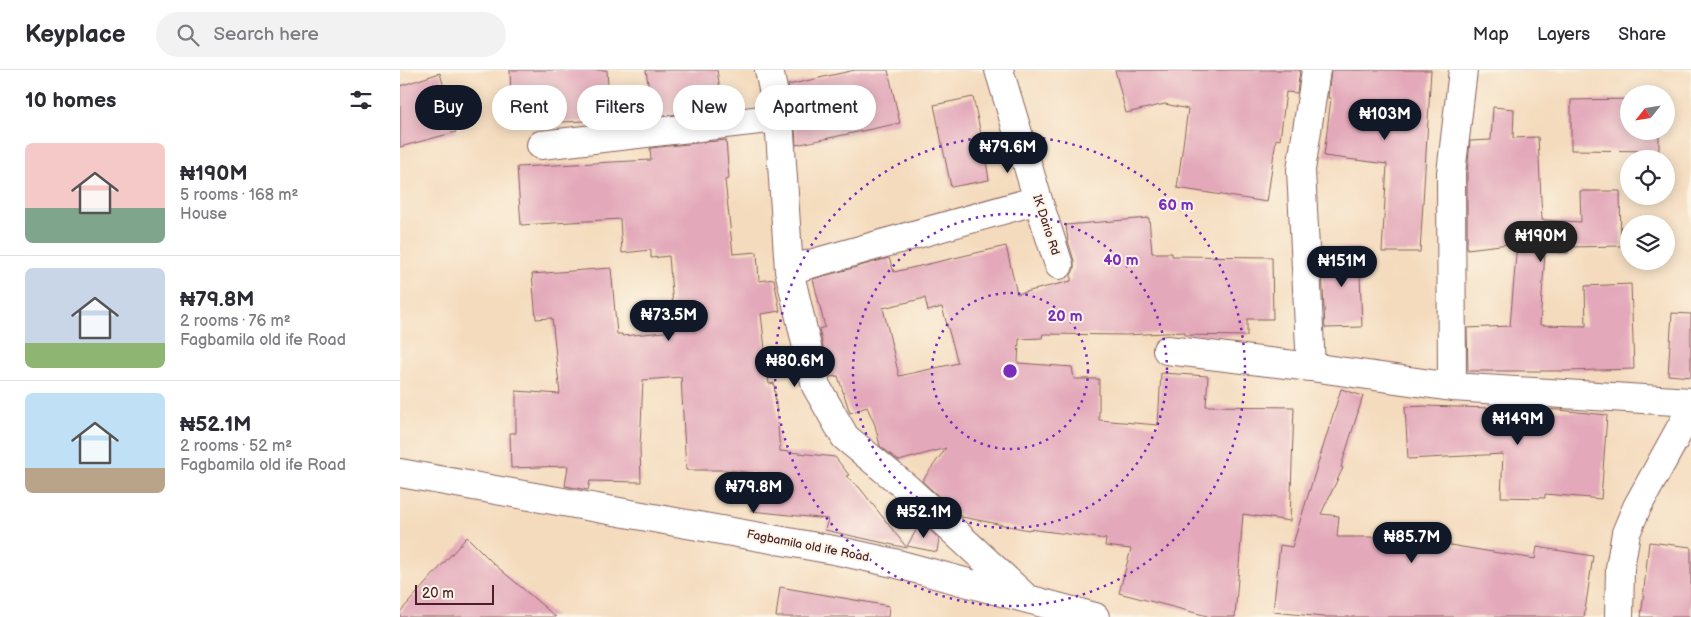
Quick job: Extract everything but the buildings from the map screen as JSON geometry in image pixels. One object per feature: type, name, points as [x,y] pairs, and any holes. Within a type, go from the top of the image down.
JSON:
[{"type":"street","points":[[769,70],[772,85]]},
{"type":"street","name":"IK Dario Rd","points":[[999,70],[1038,200],[1060,265]]},
{"type":"street","points":[[1311,367],[1301,170],[1316,70]]},
{"type":"street","points":[[1452,387],[1452,173],[1463,70]]},
{"type":"street","points":[[542,145],[755,121]]},
{"type":"street","points":[[780,130],[789,270],[816,386],[845,437],[907,488],[1027,599]]},
{"type":"street","points":[[789,270],[1038,200]]},
{"type":"street","points":[[1166,350],[1311,367],[1452,387],[1691,402]]},
{"type":"street","points":[[1619,617],[1620,568],[1626,533],[1637,507],[1691,409]]},
{"type":"street","name":"Fagbamila old ife Road","points":[[400,473],[839,551],[894,563],[1095,617]]}]
